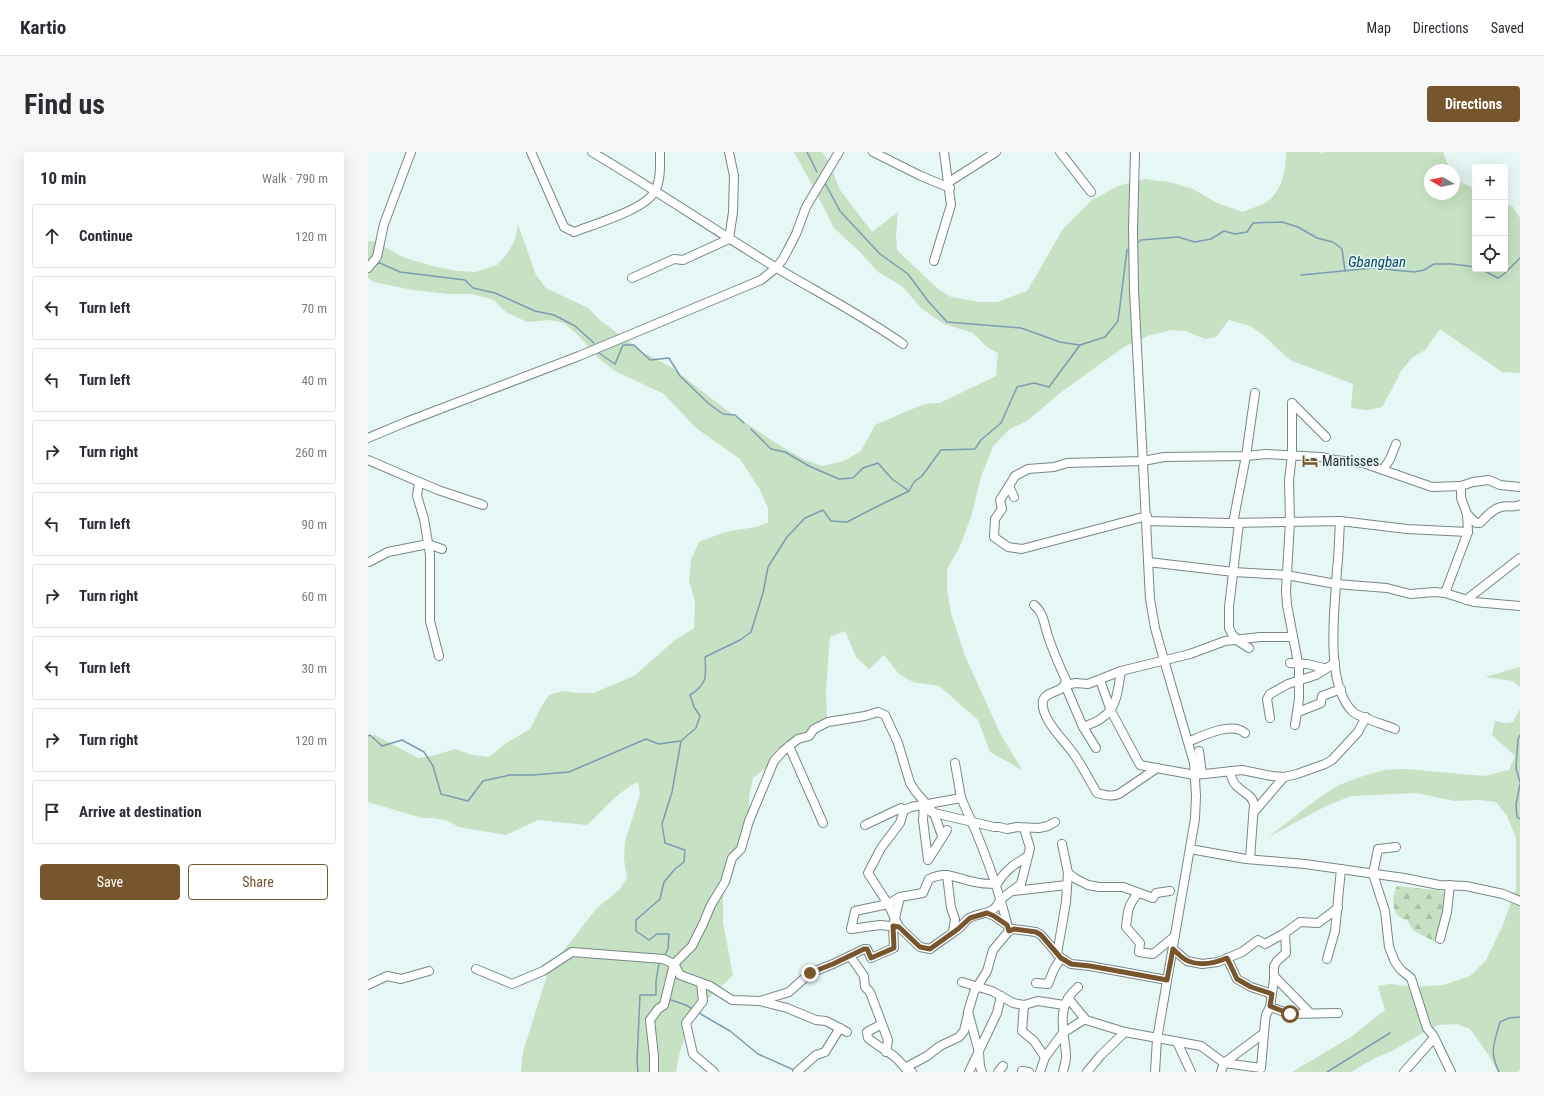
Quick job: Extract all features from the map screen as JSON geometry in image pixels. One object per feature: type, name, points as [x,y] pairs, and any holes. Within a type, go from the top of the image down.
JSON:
[{"type":"street","points":[[368,268],[377,257],[384,224],[411,152]]},
{"type":"street","points":[[531,152],[564,227],[574,232],[638,207],[649,200],[656,190],[660,173],[660,152]]},
{"type":"street","points":[[592,152],[656,190],[729,239],[776,268],[882,329],[902,344]]},
{"type":"street","points":[[729,152],[734,176],[733,212],[729,239]]},
{"type":"street","points":[[368,438],[586,353],[761,280],[776,268],[783,259],[796,234],[806,207],[839,152]]},
{"type":"street","points":[[873,152],[921,176],[949,185]]},
{"type":"street","points":[[934,261],[952,205],[944,152]]},
{"type":"street","points":[[949,185],[996,152]]},
{"type":"street","points":[[1060,152],[1091,192]]},
{"type":"street","points":[[1135,152],[1133,229],[1134,290],[1150,599],[1164,660],[1199,774]]},
{"type":"street","points":[[632,278],[674,259],[683,260],[729,239]]},
{"type":"street","points":[[1249,648],[1238,641],[1229,628],[1229,607],[1234,572],[1236,523],[1255,393]]},
{"type":"street","points":[[1295,725],[1298,712],[1298,664],[1287,605],[1286,575],[1290,522],[1289,480],[1292,455],[1292,403],[1326,437]]},
{"type":"street","points":[[1383,470],[1390,459],[1396,444]]},
{"type":"street","points":[[1468,532],[1407,529],[1340,521],[1236,523],[1147,518],[1022,549],[1008,547],[994,537],[995,520],[1002,509],[1000,500],[1015,476],[1028,469],[1054,467],[1067,464],[1143,461],[1164,457],[1246,456],[1266,454],[1292,455],[1321,457],[1363,463],[1432,487],[1461,486],[1473,482],[1489,480],[1500,485],[1520,487]]},
{"type":"street","points":[[368,460],[438,490],[483,505]]},
{"type":"street","points":[[419,482],[417,496],[424,519],[430,555],[430,621],[439,656]]},
{"type":"street","points":[[1009,486],[1014,497]]},
{"type":"street","points":[[1445,593],[1468,532],[1467,514],[1461,498],[1461,486]]},
{"type":"street","points":[[1467,514],[1476,523],[1480,523],[1490,512],[1501,507],[1520,505]]},
{"type":"street","points":[[1340,521],[1333,635],[1337,680],[1347,705],[1353,712],[1358,716],[1366,717],[1395,729]]},
{"type":"street","points":[[370,562],[388,552],[428,544],[442,549]]},
{"type":"street","points":[[1466,600],[1520,558]]},
{"type":"street","points":[[1148,562],[1234,572],[1286,575],[1336,584],[1387,588],[1410,594],[1435,592],[1445,593],[1466,600],[1520,606]]},
{"type":"street","points":[[1034,605],[1039,609],[1042,615],[1047,635],[1066,680],[1065,685],[1083,727],[1096,748]]},
{"type":"street","points":[[1221,643],[1229,628]]},
{"type":"street","points":[[1157,768],[1119,794],[1107,796],[1097,793],[1073,752],[1046,717],[1043,699],[1045,696],[1063,688],[1065,685],[1076,683],[1088,684],[1121,671],[1190,654],[1230,640],[1238,641],[1253,638],[1293,637]]},
{"type":"street","points":[[1290,663],[1308,664],[1324,668]]},
{"type":"street","points":[[1270,718],[1267,699],[1270,694],[1288,684],[1316,675],[1324,668],[1335,663]]},
{"type":"street","points":[[1083,727],[1103,718],[1111,711],[1116,700],[1121,671]]},
{"type":"street","points":[[1100,680],[1111,711],[1140,765],[1199,774],[1242,770],[1284,777],[1304,772],[1332,760],[1358,732],[1366,717]]},
{"type":"street","points":[[1298,712],[1321,703],[1322,696],[1341,689]]},
{"type":"street","points":[[654,1072],[654,1056],[650,1020],[658,1009],[664,1005],[674,964],[692,946],[711,905],[725,882],[732,858],[740,849],[749,821],[774,761],[783,751],[798,739],[809,736],[814,729],[828,722],[865,716],[878,712],[885,715],[898,743],[910,783],[925,806],[934,812],[1007,829],[1017,827],[1039,828],[1048,826],[1055,822]]},
{"type":"street","points":[[1188,742],[1228,728],[1241,730],[1244,733]]},
{"type":"street","points":[[790,746],[823,823]]},
{"type":"street","points":[[1155,1072],[1157,1039],[1195,819],[1199,774],[1199,751]]},
{"type":"street","points":[[882,1024],[867,1032],[868,1038],[896,1058],[909,1070],[940,1046],[959,1037],[964,1031],[974,992],[988,971],[994,950],[1008,928],[997,884],[973,822],[961,798],[955,763]]},
{"type":"street","points":[[1230,771],[1237,788],[1253,799],[1254,812],[1250,859]]},
{"type":"street","points":[[1254,812],[1284,777]]},
{"type":"street","points":[[865,825],[901,808],[908,809],[961,798]]},
{"type":"street","points":[[925,806],[923,820],[928,860],[944,833],[934,812]]},
{"type":"street","points":[[908,809],[900,823],[880,848],[868,873],[888,904],[896,924],[920,947],[930,949],[970,918],[987,913],[994,909],[1001,898],[1021,884],[1030,848],[1024,828]]},
{"type":"street","points":[[1036,983],[1048,984],[1059,956],[1068,873],[1062,844]]},
{"type":"street","points":[[1396,847],[1378,849],[1373,874],[1385,912],[1389,947],[1395,962],[1401,970],[1411,978],[1427,1028],[1434,1038],[1451,1072]]},
{"type":"street","points":[[1190,849],[1250,859],[1305,864],[1404,878],[1439,885],[1466,886],[1503,894],[1520,901]]},
{"type":"street","points":[[997,884],[1002,875],[1010,867],[1028,856]]},
{"type":"street","points":[[1327,959],[1335,931],[1341,869]]},
{"type":"street","points":[[1068,873],[1076,879],[1088,884],[1099,887],[1123,887],[1153,898],[1156,893],[1170,891]]},
{"type":"street","points":[[896,924],[851,929],[855,911],[888,904],[900,897],[923,893],[929,879],[937,875],[947,875],[974,882],[997,884]]},
{"type":"street","points":[[947,875],[951,908],[955,919],[953,932]]},
{"type":"street","points":[[1012,891],[1067,885]]},
{"type":"street","points":[[1440,939],[1447,912],[1450,885]]},
{"type":"street","points":[[1138,893],[1130,902],[1126,927],[1140,943],[1139,952],[1153,954],[1175,936]]},
{"type":"street","points":[[760,1002],[789,992],[810,973],[867,949],[871,958],[894,948],[900,897]]},
{"type":"street","points":[[1173,949],[1187,961],[1195,963],[1218,962],[1242,952],[1258,940],[1265,944],[1285,933],[1300,922],[1318,923],[1338,908]]},
{"type":"street","points":[[987,913],[994,916],[1008,928],[1036,932],[1041,935],[1059,956],[1075,965],[1090,966],[1167,980]]},
{"type":"street","points":[[962,982],[992,991],[1013,1003],[1024,1005],[1038,1000],[1066,1002],[1085,1019],[1125,1032],[1201,1046],[1224,1063],[1261,1068],[1266,1015],[1270,1006],[1272,994],[1274,966],[1286,953],[1285,933]]},
{"type":"street","points":[[476,969],[512,984],[543,972],[572,952],[663,959],[674,964],[680,975],[701,983],[732,1000],[760,1002],[787,1008],[816,1020],[826,1021],[844,1030],[825,1052],[816,1055],[797,1072]]},
{"type":"street","points":[[850,956],[864,976],[865,987],[870,992],[888,1040],[886,1052]]},
{"type":"street","points":[[1227,958],[1237,979],[1251,987],[1272,994]]},
{"type":"street","points":[[368,985],[387,976],[401,979],[428,971]]},
{"type":"street","points":[[1274,976],[1310,1013]]},
{"type":"street","points":[[701,983],[703,1001],[686,1023],[693,1054],[714,1072]]},
{"type":"street","points":[[1063,1072],[1067,1055],[1062,1020],[1066,1002],[1078,988]]},
{"type":"street","points":[[969,1072],[997,1012],[1001,996]]},
{"type":"street","points":[[1024,1005],[1022,1031],[1034,1041],[1045,1057]]},
{"type":"street","points":[[1270,1006],[1290,1014],[1338,1013]]},
{"type":"street","points":[[968,1012],[979,1052],[980,1070]]},
{"type":"street","points":[[1040,1072],[1045,1057],[1063,1033],[1085,1019]]},
{"type":"street","points":[[1091,1071],[1101,1055],[1125,1032]]},
{"type":"street","points":[[1220,1072],[1224,1063],[1264,1033]]},
{"type":"street","points":[[1404,1072],[1434,1038]]},
{"type":"street","points":[[1176,1042],[1191,1072]]},
{"type":"green space","points":[[794,152],[822,152],[829,162],[840,190],[872,232],[898,212],[896,234],[897,250],[938,289],[951,297],[980,302],[997,302],[1027,291],[1063,229],[1092,200],[1118,186],[1144,179],[1169,182],[1193,189],[1217,203],[1243,212],[1263,204],[1275,194],[1284,174],[1286,152],[1443,152],[1448,164],[1424,164],[1424,200],[1460,200],[1460,182],[1472,188],[1472,272],[1508,272],[1508,204],[1513,207],[1520,218],[1520,373],[1502,372],[1440,329],[1425,350],[1413,357],[1401,371],[1382,407],[1367,410],[1351,408],[1353,384],[1290,360],[1262,334],[1250,326],[1229,320],[1216,337],[1205,339],[1185,331],[1172,330],[1150,335],[1124,347],[1060,393],[1027,421],[1010,429],[993,446],[981,477],[971,517],[960,546],[947,569],[947,589],[951,613],[965,656],[999,731],[1022,770],[990,752],[978,720],[939,686],[913,682],[899,674],[884,655],[869,669],[856,657],[845,631],[830,637],[826,689],[827,721],[813,727],[799,736],[774,756],[767,767],[753,778],[749,796],[749,812],[723,896],[723,922],[733,975],[706,1001],[695,1017],[686,1035],[677,1063],[676,1072],[521,1072],[523,1052],[549,969],[597,908],[620,889],[627,878],[624,859],[625,842],[640,794],[638,782],[618,795],[587,825],[538,820],[506,835],[459,827],[448,821],[434,818],[422,818],[368,802],[368,737],[375,735],[418,758],[436,755],[455,749],[472,755],[489,757],[505,744],[530,729],[549,695],[563,691],[593,693],[634,676],[675,640],[694,628],[695,603],[689,580],[691,560],[699,542],[725,532],[755,527],[768,523],[768,508],[759,488],[740,459],[696,428],[664,394],[615,371],[597,357],[579,336],[564,323],[549,320],[527,322],[506,312],[494,300],[472,294],[448,294],[413,290],[374,282],[368,278],[368,241],[376,242],[403,257],[432,266],[458,271],[475,272],[497,265],[507,254],[515,240],[518,225],[536,275],[546,288],[588,308],[601,321],[644,353],[671,367],[729,412],[779,445],[805,460],[822,466],[844,461],[861,451],[875,425],[924,404],[940,403],[996,376],[998,353],[987,347],[973,333],[944,324],[921,308],[902,286],[878,272],[859,251],[834,228]]},
{"type":"green space","points":[[1520,667],[1520,687],[1513,681],[1485,677]]},
{"type":"green space","points":[[1520,709],[1520,1072],[1498,1072],[1488,1054],[1470,1029],[1457,1024],[1438,1025],[1351,1072],[1292,1072],[1351,1037],[1385,1010],[1378,986],[1390,984],[1415,987],[1444,985],[1470,976],[1486,960],[1503,925],[1516,888],[1516,838],[1507,816],[1496,802],[1479,800],[1455,801],[1416,793],[1351,796],[1326,806],[1268,837],[1316,800],[1339,785],[1363,776],[1385,770],[1406,769],[1485,776],[1509,770],[1515,756],[1492,735],[1495,721],[1504,723],[1513,722]]},
{"type":"green space","points":[[1397,886],[1443,891],[1447,902],[1439,941],[1435,942],[1413,930],[1407,920],[1398,915],[1395,911],[1393,901]]},
{"type":"waterway","points":[[807,152],[817,172]]},
{"type":"waterway","points":[[825,183],[840,211],[880,254],[908,274],[928,301],[947,322],[1021,328],[1060,342],[1079,345]]},
{"type":"waterway","points":[[1137,243],[1141,240],[1178,237],[1195,242],[1211,239],[1224,231],[1235,234],[1247,232],[1253,223],[1282,222],[1298,227],[1317,238],[1333,242],[1342,249],[1345,271]]},
{"type":"waterway","points":[[664,957],[668,949],[669,934],[657,934],[649,940],[636,931],[636,920],[660,899],[664,882],[675,869],[684,862],[685,850],[665,843],[662,824],[672,792],[681,741],[696,728],[700,716],[694,707],[690,695],[700,687],[705,679],[705,657],[740,640],[751,632],[763,593],[768,567],[787,537],[805,518],[823,510],[831,521],[847,522],[909,491],[914,482],[922,476],[941,450],[975,449],[981,440],[1001,423],[1017,387],[1034,383],[1049,387],[1080,345],[1105,337],[1118,321],[1127,250],[1131,247]]},
{"type":"waterway","name":"Gbangban","points":[[1508,270],[1520,258]]},
{"type":"waterway","points":[[376,264],[380,263],[400,272],[465,280],[473,288],[495,293],[535,311],[554,315],[575,326],[594,343]]},
{"type":"waterway","name":"Gbangban","points":[[1301,275],[1374,268],[1414,272],[1424,270],[1434,264],[1452,264],[1472,267]]},
{"type":"waterway","name":"Gbangban","points":[[1487,272],[1498,278],[1506,272]]},
{"type":"waterway","points":[[599,353],[615,364],[623,345],[634,345],[650,360],[669,358],[680,376],[709,404],[723,414],[735,415],[744,423]]},
{"type":"waterway","points":[[751,429],[771,449],[785,452],[809,466],[839,479],[853,478],[863,468],[878,463],[892,479],[909,491]]},
{"type":"waterway","points":[[368,736],[370,735],[382,746],[402,740],[424,752],[433,766],[441,794],[468,801],[483,781],[510,775],[569,772],[646,739],[659,744],[680,741]]},
{"type":"waterway","points":[[1520,735],[1518,739],[1516,768],[1520,782]]},
{"type":"waterway","points":[[1520,784],[1516,805],[1517,817],[1520,819]]},
{"type":"waterway","points":[[638,1072],[637,1061],[640,995],[656,995],[656,981],[660,962]]},
{"type":"waterway","points":[[668,999],[686,1005],[694,1010]]},
{"type":"waterway","points":[[699,1013],[730,1031],[758,1054],[794,1070]]},
{"type":"waterway","points":[[1499,1072],[1493,1053],[1494,1042],[1500,1022],[1509,1018],[1520,1017]]},
{"type":"waterway","points":[[1327,1072],[1390,1033]]},
{"type":"place","name":"Mantisses","points":[[1310,461]]},
{"type":"route","points":[[810,973],[864,949],[867,949],[871,958],[879,956],[894,948],[893,926],[899,927],[920,947],[930,949],[958,929],[970,918],[987,913],[1007,925],[1009,931],[1014,929],[1036,932],[1041,935],[1061,958],[1075,965],[1090,966],[1167,980],[1173,949],[1187,961],[1195,963],[1202,964],[1218,962],[1227,958],[1237,979],[1251,987],[1272,994],[1270,1006],[1290,1014]]}]
